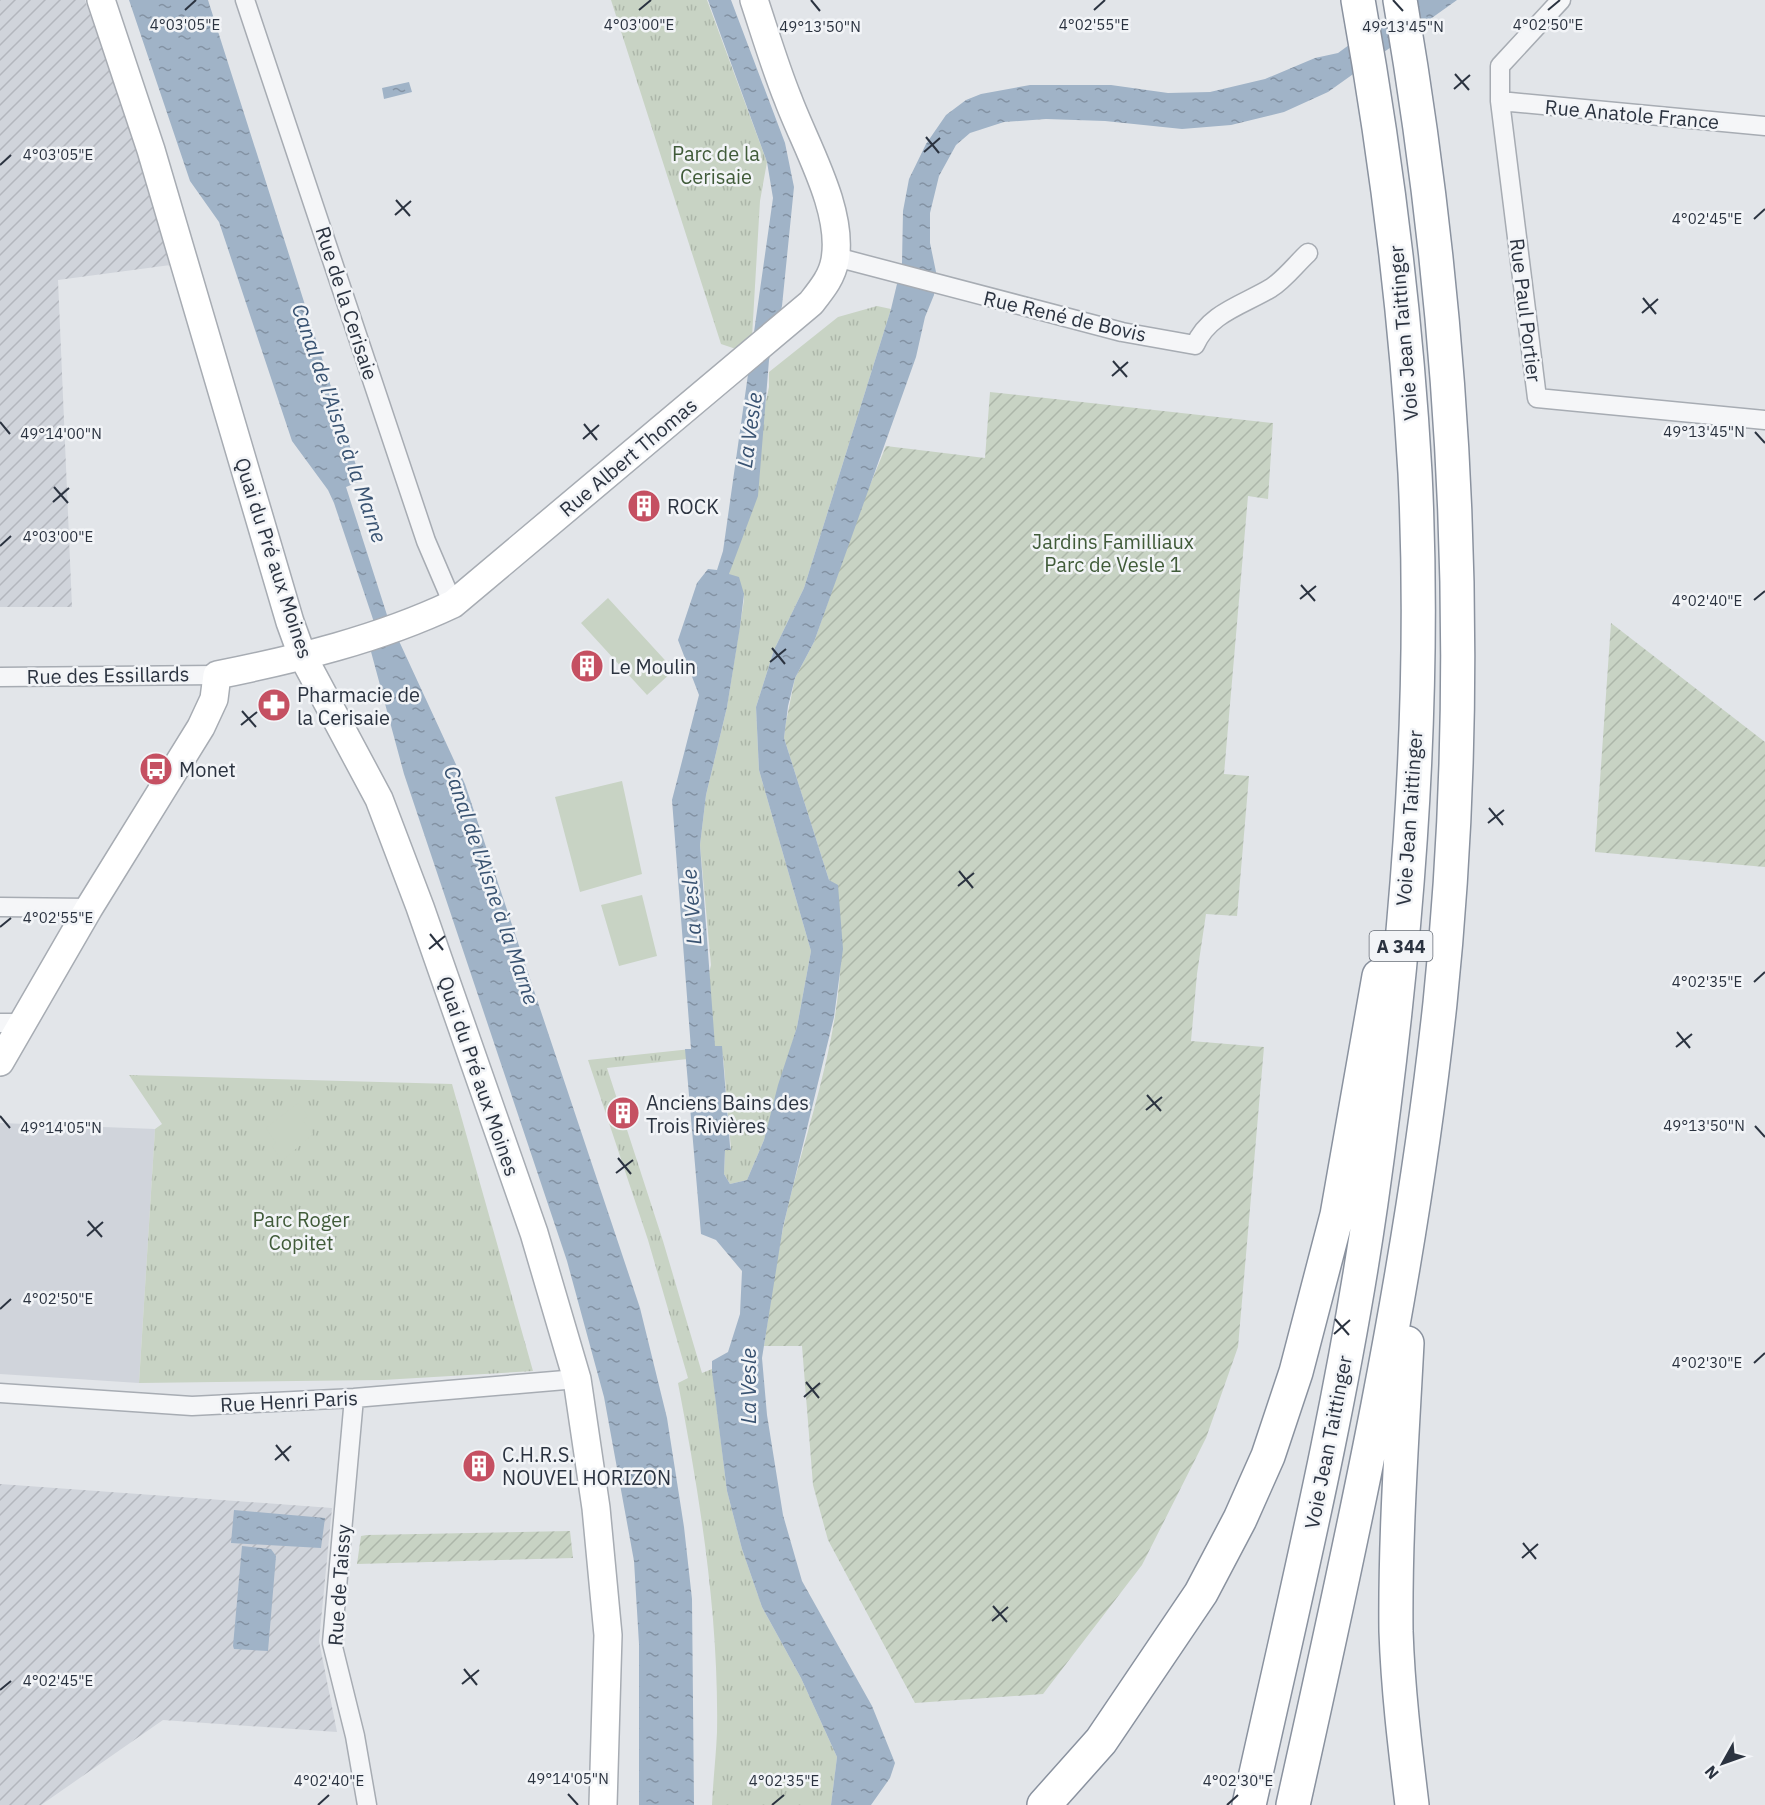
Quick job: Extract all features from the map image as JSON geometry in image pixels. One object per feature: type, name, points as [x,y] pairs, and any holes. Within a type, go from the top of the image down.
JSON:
[{"type":"highway","name":"Voie Jean Taittinger","points":[[1249,1805],[1319,1488],[1342,1372],[1370,1207],[1396,1007],[1412,795],[1416,692],[1415,474],[1398,269],[1372,75],[1358,0]]},
{"type":"highway","name":"Voie Jean Taittinger","points":[[1293,1805],[1349,1552],[1416,1184],[1440,1003],[1455,796],[1459,689],[1458,560],[1446,344],[1426,163],[1400,0]]},
{"type":"highway","points":[[1044,1805],[1101,1741],[1200,1593],[1240,1519],[1268,1456],[1296,1372],[1338,1215],[1412,795]]},
{"type":"highway","points":[[1412,1805],[1401,1712],[1397,1590],[1399,1486],[1416,1184]]},
{"type":"street","name":"Quai du Pré aux Moines","points":[[101,0],[151,150],[302,655],[379,799],[416,896],[534,1233],[577,1379],[596,1508],[608,1635],[603,1805]]},
{"type":"street","name":"Rue de la Cerisaie","points":[[245,0],[426,541],[453,604]]},
{"type":"street","points":[[754,0],[788,100],[824,183],[834,226],[832,269]]},
{"type":"street","points":[[1500,101],[1500,66],[1561,0]]},
{"type":"street","name":"Rue Anatole France","points":[[1500,101],[1765,126]]},
{"type":"street","name":"Rue Paul Portier","points":[[1500,101],[1537,398],[1765,420]]},
{"type":"street","name":"Rue René de Bovis","points":[[832,269],[899,275],[1122,332],[1195,345],[1202,330],[1219,316],[1273,287],[1308,253]]},
{"type":"street","name":"Rue Albert Thomas","points":[[302,655],[417,621],[453,604],[811,303],[832,269]]},
{"type":"street","points":[[0,1062],[11,1023],[89,908],[201,727],[214,699],[217,675],[283,662],[302,655]]},
{"type":"street","name":"Rue des Essillards","points":[[0,676],[217,675]]},
{"type":"street","points":[[0,907],[89,908]]},
{"type":"street","name":"Rue Henri Paris","points":[[0,1393],[192,1406],[354,1398],[577,1379]]},
{"type":"street","name":"Rue de Taissy","points":[[354,1398],[332,1643],[354,1736],[367,1805]]},
{"type":"shaded area","points":[[0,0],[85,0],[178,264],[58,280],[72,607],[0,607]]},
{"type":"shaded area","points":[[0,1123],[155,1129],[139,1383],[0,1374]]},
{"type":"shaded area","points":[[0,1484],[332,1508],[319,1641],[337,1732],[163,1720],[41,1805],[0,1805]]},
{"type":"green space","name":"Parc de la Cerisaie","points":[[611,0],[707,0],[767,162],[760,201],[751,354],[721,344]]},
{"type":"green space","points":[[877,306],[891,309],[804,588],[774,650],[756,707],[759,770],[811,951],[797,1027],[764,1140],[747,1180],[730,1184],[724,1174],[725,1150],[731,1149],[723,1055],[607,1068],[663,1241],[702,1373],[712,1369],[727,1491],[742,1549],[762,1607],[801,1678],[837,1757],[831,1805],[712,1805],[717,1732],[715,1645],[701,1513],[678,1383],[688,1378],[648,1240],[588,1060],[691,1049],[711,965],[700,845],[706,795],[727,707],[744,600],[744,594],[729,574],[769,387],[769,372],[838,317]]},
{"type":"green space","name":"Jardins Familliaux Parc de Vesle 1","points":[[990,392],[1273,423],[1268,499],[1248,496],[1224,774],[1249,776],[1237,916],[1206,914],[1197,974],[1191,1041],[1264,1047],[1238,1347],[1206,1438],[1142,1565],[1043,1694],[915,1703],[828,1540],[813,1485],[802,1346],[764,1346],[784,1223],[820,1087],[837,1006],[840,965],[840,924],[834,884],[829,880],[784,738],[795,678],[814,642],[863,502],[886,446],[985,458]]},
{"type":"green space","points":[[608,598],[674,670],[647,695],[581,623]]},
{"type":"green space","points":[[1611,623],[1765,742],[1765,867],[1595,852]]},
{"type":"green space","points":[[622,781],[642,874],[580,892],[555,797]]},
{"type":"green space","points":[[642,895],[657,956],[619,966],[601,905]]},
{"type":"green space","name":"Parc Roger Copitet","points":[[129,1075],[452,1084],[533,1371],[383,1380],[139,1383],[155,1129],[162,1124]]},
{"type":"green space","points":[[298,1103],[308,1116],[300,1123],[303,1121],[313,1134],[282,1161],[272,1146],[276,1143],[266,1128]]},
{"type":"green space","points":[[570,1531],[573,1558],[357,1564],[361,1536],[367,1535]]},
{"type":"water","name":"Canal de l'Aisne à la Marne","points":[[129,0],[208,0],[361,481],[346,487],[387,615],[465,784],[640,1308],[667,1418],[684,1527],[692,1599],[694,1805],[639,1805],[639,1644],[634,1561],[604,1397],[567,1261],[404,774],[370,648],[381,643],[334,503],[328,490],[292,441],[219,222],[190,181]]},
{"type":"water","name":"La Vesle","points":[[708,0],[731,0],[785,143],[794,187],[782,306],[769,360],[758,496],[729,574],[739,577],[744,594],[727,707],[706,795],[700,845],[715,1046],[722,1046],[731,1150],[725,1150],[724,1174],[730,1184],[747,1180],[764,1140],[778,1085],[797,1027],[811,951],[759,770],[756,707],[774,650],[804,588],[891,309],[902,263],[903,211],[909,179],[926,144],[946,115],[966,100],[981,94],[1030,85],[1111,85],[1168,93],[1210,92],[1265,79],[1315,58],[1338,53],[1411,0],[1457,0],[1328,92],[1284,112],[1231,125],[1182,129],[1105,121],[1046,119],[1004,122],[970,133],[956,145],[939,176],[930,213],[930,243],[936,272],[934,295],[925,317],[916,357],[814,642],[795,678],[788,706],[784,738],[829,880],[838,885],[843,949],[834,1017],[783,1227],[762,1358],[767,1415],[783,1515],[802,1581],[872,1706],[895,1763],[890,1778],[871,1805],[831,1805],[837,1757],[801,1678],[762,1607],[742,1549],[727,1491],[712,1372],[712,1361],[728,1352],[740,1314],[742,1271],[716,1240],[701,1234],[685,1049],[691,1049],[672,800],[699,695],[678,640],[697,583],[708,569],[717,570],[723,551],[773,198],[767,162]]},
{"type":"water","points":[[409,82],[412,92],[384,99],[382,88]]},
{"type":"water","points":[[234,1510],[325,1518],[321,1548],[231,1543]]},
{"type":"water","points":[[242,1546],[271,1549],[276,1556],[268,1651],[234,1649],[233,1646]]},
{"type":"place","name":"ROCK","points":[[644,506]]},
{"type":"place","name":"Le Moulin","points":[[587,666]]},
{"type":"place","name":"Pharmacie de la Cerisaie","points":[[274,705]]},
{"type":"place","name":"Monet","points":[[156,769]]},
{"type":"place","name":"Anciens Bains des Trois Rivières","points":[[623,1113]]},
{"type":"place","name":"C.H.R.S. NOUVEL HORIZON","points":[[479,1466]]}]
